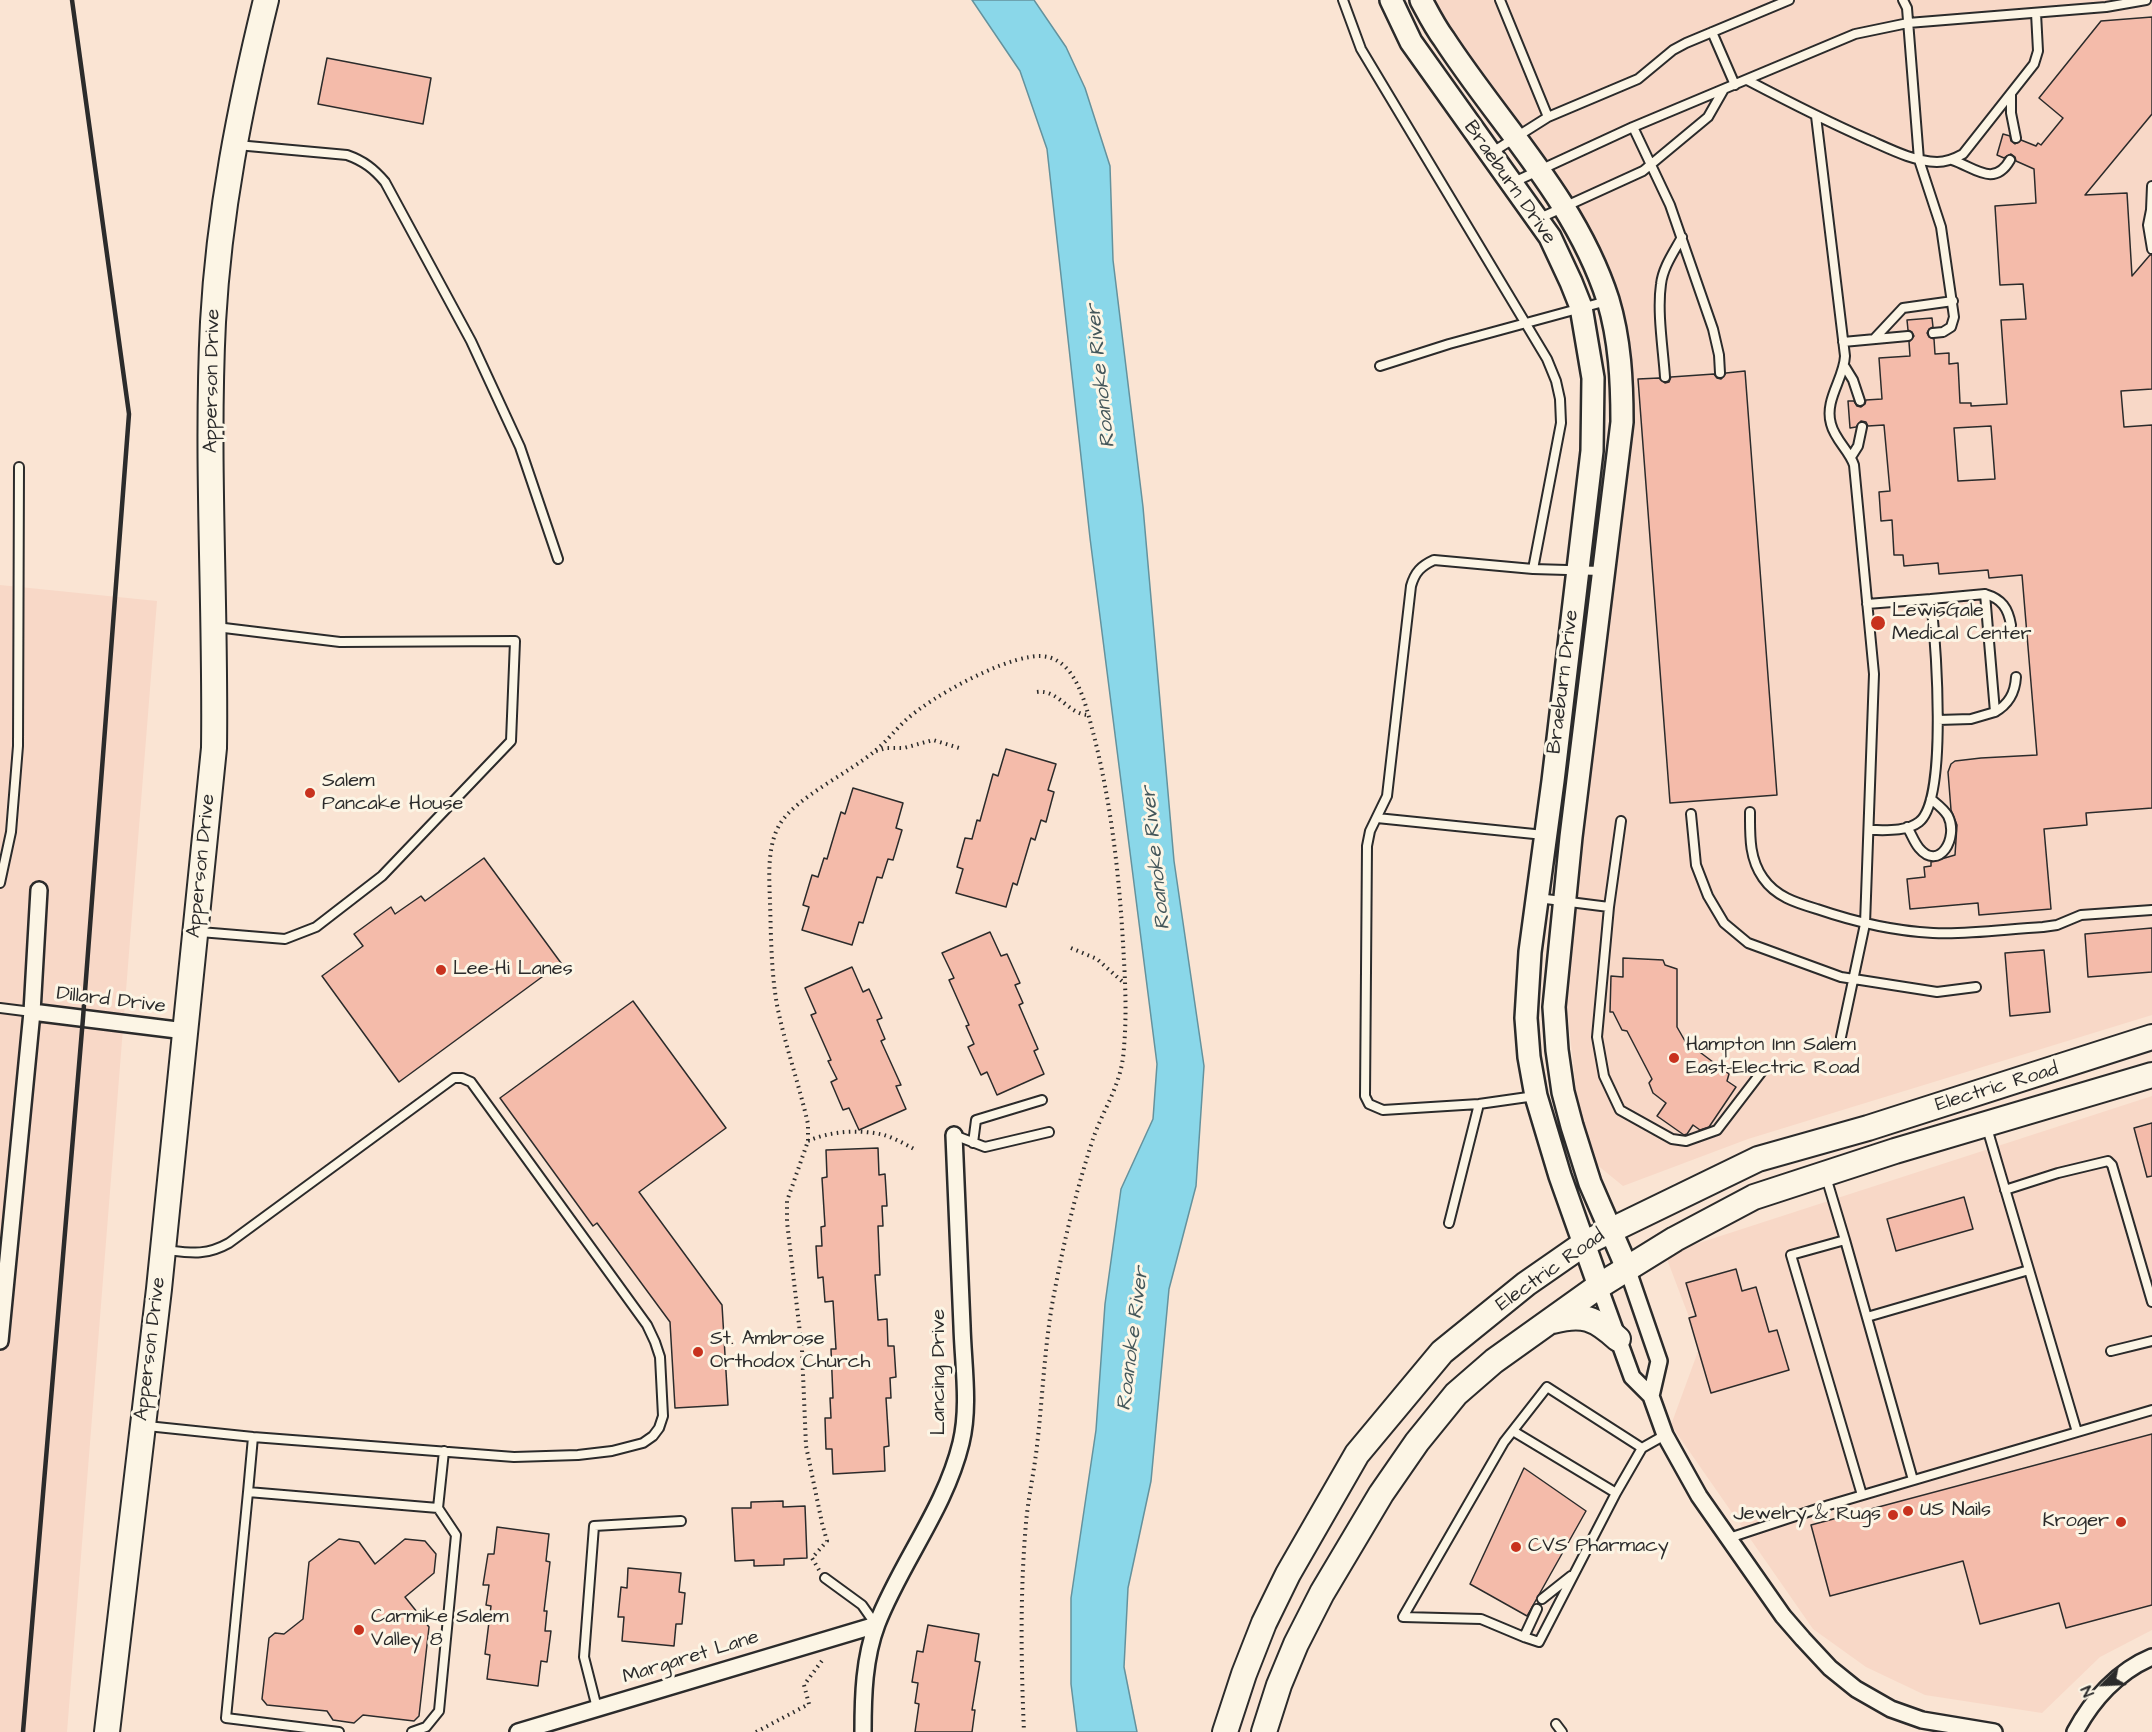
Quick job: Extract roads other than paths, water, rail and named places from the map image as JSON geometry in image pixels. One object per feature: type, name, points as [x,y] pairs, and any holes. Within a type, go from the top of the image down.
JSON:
[{"type":"main road","name":"Apperson Drive","points":[[106,1732],[162,1250],[214,748],[210,412],[213,321],[221,231],[234,144],[266,0]]},
{"type":"main road","name":"Electric Road","points":[[1225,1732],[1244,1674],[1274,1603],[1288,1574],[1357,1454],[1442,1352],[1526,1284],[1585,1243],[1758,1159],[1868,1128],[2152,1037]]},
{"type":"main road","name":"Electric Road","points":[[1264,1732],[1278,1685],[1296,1644],[1322,1593],[1381,1494],[1417,1442],[1456,1394],[1494,1361],[1599,1286],[1675,1239],[1754,1197],[1825,1173],[2152,1075]]},
{"type":"main road","points":[[1550,1321],[1582,1317],[1604,1326],[1618,1339]]},
{"type":"street","name":"Braeburn Drive","points":[[1390,0],[1411,42],[1550,237],[1581,308],[1593,378],[1592,452],[1530,952],[1527,1008],[1528,1057],[1536,1096],[1560,1176],[1632,1377],[1651,1396],[1665,1435],[1699,1496],[1783,1616],[1830,1668],[1856,1689],[1891,1709],[1922,1720],[1994,1732]]},
{"type":"street","name":"Braeburn Drive","points":[[1421,0],[1443,39],[1564,208],[1595,266],[1608,301],[1619,351],[1622,422],[1564,902],[1554,1007],[1563,1092],[1590,1183],[1628,1268],[1659,1361],[1651,1396]]},
{"type":"street","points":[[1553,776],[1578,782]]},
{"type":"street","name":"Dillard Drive","points":[[0,1341],[32,1012],[39,890]]},
{"type":"street","points":[[1527,1008],[1554,1007]]},
{"type":"street","name":"Dillard Drive","points":[[32,1012],[185,1031]]},
{"type":"street","name":"Lancing Drive","points":[[863,1732],[862,1698],[876,1625],[945,1491],[962,1441],[965,1384],[954,1135]]},
{"type":"street","name":"Margaret Lane","points":[[518,1732],[876,1625]]},
{"type":"street","points":[[2076,1732],[2085,1713],[2107,1688],[2128,1670],[2152,1657]]},
{"type":"lane","points":[[1343,0],[1361,50],[1526,323],[1547,359],[1556,381],[1560,399],[1561,423],[1533,569]]},
{"type":"lane","points":[[1500,0],[1548,117]]},
{"type":"lane","points":[[1490,153],[1548,117],[1638,79],[1673,50],[1789,0]]},
{"type":"lane","points":[[1903,0],[1907,8],[1919,160],[1941,227],[1953,301],[1954,316],[1951,327],[1943,332],[1933,333]]},
{"type":"lane","points":[[1512,183],[1633,127],[1855,34],[1908,23],[2106,7],[2145,0]]},
{"type":"lane","points":[[1747,80],[1816,116],[1901,154],[1919,160],[1938,162],[1952,160],[1963,154],[2027,75],[2036,57],[2038,42],[2036,13]]},
{"type":"lane","points":[[1712,32],[1735,85]]},
{"type":"lane","points":[[1538,219],[1642,171],[1708,117],[1724,89]]},
{"type":"lane","points":[[2011,94],[2011,113],[2016,138]]},
{"type":"lane","points":[[1816,116],[1845,367],[1832,399],[1830,414],[1833,430],[1851,457],[1874,674],[1865,924],[1842,1037]]},
{"type":"lane","points":[[1633,127],[1670,205],[1682,237],[1713,329],[1719,355],[1720,373]]},
{"type":"lane","points":[[234,144],[347,155],[360,159],[374,169],[385,182],[471,340],[520,447],[558,559]]},
{"type":"lane","points":[[1952,160],[1989,175],[1999,172],[2010,160]]},
{"type":"lane","points":[[2152,186],[2152,210],[2148,225],[2152,249]]},
{"type":"lane","points":[[1665,377],[1660,302],[1661,283],[1668,262],[1682,237]]},
{"type":"lane","points":[[1380,366],[1608,301]]},
{"type":"lane","points":[[1874,339],[1903,308],[1953,301]]},
{"type":"lane","points":[[1843,342],[1908,336]]},
{"type":"lane","points":[[1845,367],[1853,380],[1860,400]]},
{"type":"lane","points":[[1851,457],[1858,446],[1862,427]]},
{"type":"lane","points":[[0,883],[11,832],[18,746],[19,467]]},
{"type":"lane","points":[[1536,1096],[1479,1104],[1383,1110],[1370,1104],[1365,1096],[1367,846],[1370,831],[1387,796],[1414,575],[1424,565],[1434,560],[1533,569],[1604,572]]},
{"type":"lane","points":[[1867,604],[1985,594],[1996,597],[2005,605],[2011,625]]},
{"type":"lane","points":[[1985,594],[1995,712]]},
{"type":"lane","points":[[1869,830],[1892,830],[1919,822],[1927,812],[1934,788],[1938,720],[1936,646],[1931,599]]},
{"type":"lane","points":[[195,932],[285,939],[316,927],[382,876],[511,741],[515,641],[340,642],[214,627]]},
{"type":"lane","points":[[1938,720],[1971,719],[1995,712],[2004,707],[2011,698],[2016,677]]},
{"type":"lane","points":[[1907,827],[1919,848],[1926,854],[1944,852],[1949,846],[1952,829],[1944,810],[1931,799]]},
{"type":"lane","points":[[1750,812],[1751,852],[1764,880],[1777,893],[1792,901],[1865,924],[1896,930],[1936,933],[2043,927],[2057,925],[2081,915],[2152,910]]},
{"type":"lane","points":[[1691,814],[1696,865],[1708,896],[1724,924],[1748,943],[1840,977],[1937,992],[1976,987]]},
{"type":"lane","points":[[1377,818],[1544,834]]},
{"type":"lane","points":[[1621,820],[1609,907],[1597,1037],[1604,1076],[1620,1110],[1672,1139],[1686,1141],[1718,1130],[1763,1070]]},
{"type":"lane","points":[[1537,898],[1609,907]]},
{"type":"lane","points":[[0,1008],[32,1012]]},
{"type":"lane","points":[[142,1425],[253,1437],[514,1457],[578,1455],[612,1451],[643,1443],[659,1428],[663,1416],[660,1357],[647,1325],[471,1082],[462,1078],[454,1078],[222,1247],[196,1254],[162,1250]]},
{"type":"lane","points":[[974,1143],[976,1120],[1042,1101]]},
{"type":"lane","points":[[1449,1223],[1479,1104]]},
{"type":"lane","points":[[1985,1124],[2077,1432]]},
{"type":"lane","points":[[954,1135],[985,1147],[1049,1132]]},
{"type":"lane","points":[[2005,1190],[2058,1173],[2108,1161],[2112,1165],[2152,1302]]},
{"type":"lane","points":[[1825,1173],[1914,1480]]},
{"type":"lane","points":[[1845,1239],[1791,1255],[1862,1495]]},
{"type":"lane","points":[[1867,1317],[2029,1270]]},
{"type":"lane","points":[[2111,1351],[2152,1341]]},
{"type":"lane","points":[[1642,1448],[1547,1387],[1504,1442],[1403,1617],[1481,1620],[1539,1642],[1616,1493],[1642,1448],[1665,1435]]},
{"type":"lane","points":[[1729,1538],[1862,1495],[2152,1410]]},
{"type":"lane","points":[[1513,1431],[1616,1493]]},
{"type":"lane","points":[[253,1437],[226,1718],[339,1732]]},
{"type":"lane","points":[[412,1732],[427,1730],[439,1711],[456,1535],[438,1508],[444,1451]]},
{"type":"lane","points":[[248,1492],[438,1508]]},
{"type":"lane","points":[[597,1708],[584,1657],[594,1526],[681,1521]]},
{"type":"lane","points":[[1542,1599],[1574,1574]]},
{"type":"lane","points":[[825,1578],[862,1605],[876,1625]]},
{"type":"lane","points":[[1524,1638],[1537,1609]]},
{"type":"lane","points":[[1556,1724],[1562,1732]]},
{"type":"water","name":"Roanoke River","points":[[972,0],[1034,0],[1066,47],[1085,88],[1110,166],[1113,260],[1143,507],[1174,861],[1204,1066],[1196,1186],[1169,1289],[1151,1481],[1128,1588],[1124,1667],[1137,1732],[1077,1732],[1071,1684],[1071,1598],[1096,1430],[1105,1304],[1121,1189],[1153,1119],[1157,1064],[1090,538],[1047,149],[1020,71]]},
{"type":"railway","points":[[23,1732],[83,1018],[129,414],[72,0]]},
{"type":"place","name":"LewisGale Medical Center","points":[[1878,623]]},
{"type":"place","name":"Salem Pancake House","points":[[310,793]]},
{"type":"place","name":"Lee-Hi Lanes","points":[[441,970]]},
{"type":"place","name":"Hampton Inn Salem East-Electric Road","points":[[1674,1058]]},
{"type":"place","name":"St. Ambrose Orthodox Church","points":[[698,1352]]},
{"type":"place","name":"US Nails","points":[[1908,1511]]},
{"type":"place","name":"Jewelry & Rugs","points":[[1893,1515]]},
{"type":"place","name":"Kroger","points":[[2121,1522]]},
{"type":"place","name":"CVS Pharmacy","points":[[1516,1547]]},
{"type":"place","name":"Carmike Salem Valley 8","points":[[359,1630]]}]
